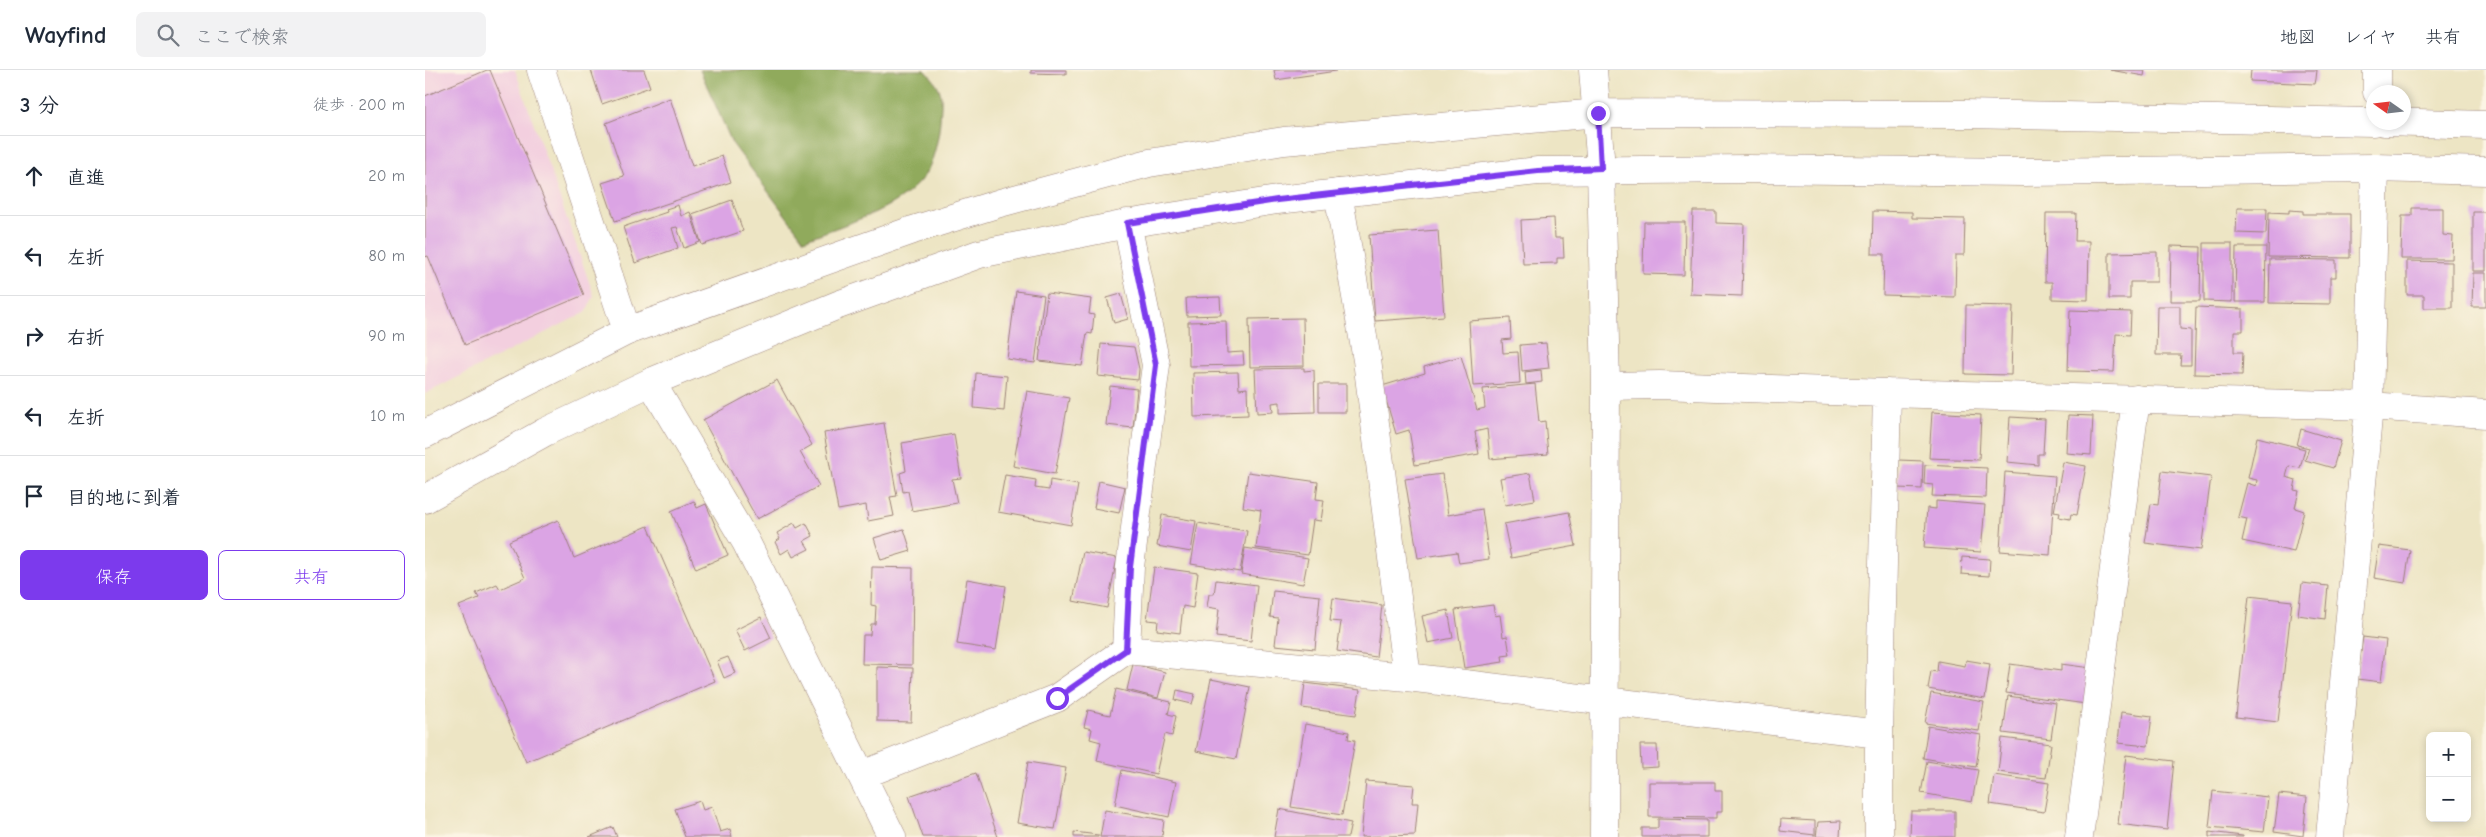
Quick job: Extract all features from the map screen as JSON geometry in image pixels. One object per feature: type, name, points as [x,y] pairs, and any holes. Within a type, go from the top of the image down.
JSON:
[{"type":"street","points":[[541,70],[627,331]]},
{"type":"street","points":[[1593,70],[1601,168],[1607,386],[1604,837]]},
{"type":"street","points":[[2377,70],[2377,85]]},
{"type":"street","points":[[425,434],[627,331],[913,230],[1000,203],[1149,163],[1284,141],[1598,113],[1963,114],[2366,122]]},
{"type":"street","points":[[2411,123],[2486,125]]},
{"type":"street","points":[[425,499],[545,432],[651,382],[838,305],[979,254],[1127,223],[1277,200],[1538,171],[1601,168],[2023,172],[2375,168],[2486,171]]},
{"type":"street","points":[[2330,837],[2369,406],[2375,168]]},
{"type":"street","points":[[1338,193],[1367,360],[1407,677]]},
{"type":"street","points":[[1126,650],[1130,567],[1156,365],[1127,223]]},
{"type":"street","points":[[651,382],[746,542],[892,837]]},
{"type":"street","points":[[1607,386],[1660,385],[2369,406],[2486,414]]},
{"type":"street","points":[[1879,837],[1879,734],[1887,393]]},
{"type":"street","points":[[2079,837],[2136,399]]},
{"type":"street","points":[[862,775],[1057,698],[1126,650],[1407,677],[1606,703],[1879,734]]},
{"type":"shaded area","points":[[425,70],[515,70],[594,296],[586,312],[425,394]]},
{"type":"green space","points":[[700,70],[925,70],[939,88],[941,98],[938,135],[930,165],[924,176],[900,199],[869,215],[804,240],[732,143]]},
{"type":"building","points":[[490,70],[584,295],[465,345],[428,256],[425,257],[425,96]]},
{"type":"building","points":[[591,70],[644,70],[650,87],[602,104]]},
{"type":"building","points":[[1031,70],[1066,70],[1066,74],[1031,73]]},
{"type":"building","points":[[1274,70],[1336,70],[1336,71],[1276,80]]},
{"type":"building","points":[[2110,70],[2145,70],[2144,76]]},
{"type":"building","points":[[2251,70],[2317,70],[2315,84],[2250,81]]},
{"type":"building","points":[[670,98],[692,166],[722,156],[731,182],[615,221],[602,183],[624,176],[606,123]]},
{"type":"building","points":[[732,200],[743,231],[702,245],[692,214]]},
{"type":"building","points":[[678,205],[681,216],[690,212],[700,242],[684,248],[677,227],[672,228],[678,248],[635,263],[623,227],[667,212],[666,209]]},
{"type":"building","points":[[2237,208],[2267,208],[2266,234],[2236,233]]},
{"type":"building","points":[[2412,208],[2443,208],[2443,235],[2453,236],[2452,259],[2401,259],[2402,216],[2412,216]]},
{"type":"building","points":[[2289,210],[2303,211],[2303,214],[2350,214],[2350,258],[2268,257],[2269,212],[2289,213]]},
{"type":"building","points":[[1693,211],[1716,211],[1716,223],[1744,224],[1742,296],[1690,294]]},
{"type":"building","points":[[1873,211],[1912,212],[1912,218],[1965,219],[1964,255],[1956,255],[1955,297],[1883,295],[1884,254],[1872,254]]},
{"type":"building","points":[[2473,212],[2486,212],[2486,271],[2473,271]]},
{"type":"building","points":[[2046,213],[2076,213],[2075,241],[2089,241],[2088,300],[2052,299],[2052,282],[2045,282]]},
{"type":"building","points":[[1554,218],[1555,238],[1563,238],[1564,258],[1557,258],[1557,263],[1523,264],[1521,220]]},
{"type":"building","points":[[1644,222],[1685,222],[1684,275],[1643,274]]},
{"type":"building","points":[[1438,230],[1444,316],[1375,321],[1369,235]]},
{"type":"building","points":[[2204,243],[2232,243],[2232,302],[2204,301]]},
{"type":"building","points":[[2171,246],[2201,247],[2200,301],[2170,301]]},
{"type":"building","points":[[2236,247],[2266,247],[2265,302],[2235,302]]},
{"type":"building","points":[[2157,252],[2157,282],[2130,282],[2130,299],[2109,299],[2109,253]]},
{"type":"building","points":[[2270,259],[2336,260],[2336,277],[2330,277],[2330,304],[2269,303]]},
{"type":"building","points":[[2407,261],[2452,262],[2452,308],[2424,308],[2424,295],[2407,295]]},
{"type":"building","points":[[2473,273],[2486,273],[2486,307],[2472,307]]},
{"type":"building","points":[[1016,291],[1044,295],[1035,363],[1007,359]]},
{"type":"building","points":[[1047,293],[1091,299],[1089,314],[1094,315],[1092,334],[1087,333],[1082,366],[1039,361]]},
{"type":"building","points":[[1121,294],[1128,319],[1114,323],[1107,298]]},
{"type":"building","points":[[1220,297],[1221,315],[1187,316],[1186,298]]},
{"type":"building","points":[[1966,305],[2013,306],[2011,375],[1965,374]]},
{"type":"building","points":[[2157,306],[2180,306],[2180,329],[2191,330],[2191,365],[2180,365],[2181,355],[2156,355]]},
{"type":"building","points":[[2196,307],[2243,309],[2243,331],[2234,331],[2234,352],[2243,352],[2242,375],[2194,374]]},
{"type":"building","points":[[2070,310],[2131,312],[2130,335],[2116,334],[2114,372],[2068,371]]},
{"type":"building","points":[[1303,318],[1304,366],[1250,367],[1249,319]]},
{"type":"building","points":[[1510,318],[1511,339],[1502,340],[1503,353],[1518,352],[1520,383],[1473,386],[1469,321]]},
{"type":"building","points":[[1226,321],[1227,353],[1243,352],[1244,365],[1189,366],[1188,322]]},
{"type":"building","points":[[1546,343],[1549,368],[1522,371],[1520,345]]},
{"type":"building","points":[[1101,344],[1134,347],[1139,369],[1138,380],[1098,376]]},
{"type":"building","points":[[1461,356],[1477,410],[1485,408],[1483,389],[1535,384],[1539,422],[1545,421],[1548,454],[1490,459],[1487,429],[1475,432],[1479,454],[1415,465],[1409,430],[1396,434],[1382,386],[1425,373],[1424,367]]},
{"type":"building","points":[[1304,368],[1304,371],[1314,370],[1315,412],[1280,413],[1280,402],[1272,403],[1273,412],[1257,413],[1255,369]]},
{"type":"building","points":[[1541,370],[1542,382],[1526,384],[1525,372]]},
{"type":"building","points":[[1238,372],[1239,389],[1247,388],[1248,415],[1194,417],[1193,373]]},
{"type":"building","points":[[976,373],[1007,376],[1004,411],[974,408]]},
{"type":"building","points":[[777,380],[812,445],[800,452],[819,486],[757,519],[703,420]]},
{"type":"building","points":[[1319,384],[1346,384],[1346,412],[1319,412]]},
{"type":"building","points":[[1110,386],[1137,389],[1133,428],[1106,425]]},
{"type":"building","points":[[1027,391],[1069,398],[1055,474],[1013,466]]},
{"type":"building","points":[[1932,412],[1981,415],[1979,460],[1929,458]]},
{"type":"building","points":[[2068,415],[2093,416],[2091,455],[2066,453]]},
{"type":"building","points":[[2010,417],[2045,419],[2043,454],[2038,454],[2038,465],[2007,462]]},
{"type":"building","points":[[884,423],[897,496],[890,497],[894,516],[868,521],[866,505],[838,510],[824,433]]},
{"type":"building","points":[[2301,429],[2341,441],[2333,468],[2305,460],[2309,448],[2297,445]]},
{"type":"building","points":[[954,434],[961,478],[952,479],[957,503],[912,511],[908,491],[903,492],[900,473],[906,471],[902,443]]},
{"type":"building","points":[[2257,437],[2305,449],[2300,468],[2289,466],[2286,477],[2296,480],[2294,490],[2299,491],[2295,508],[2304,511],[2294,552],[2242,541],[2247,519],[2238,517],[2247,483],[2256,486],[2257,480],[2248,478]]},
{"type":"building","points":[[1899,460],[1923,461],[1922,489],[1898,488]]},
{"type":"building","points":[[2063,462],[2086,466],[2077,515],[2071,514],[2070,519],[2059,517],[2060,513],[2054,512]]},
{"type":"building","points":[[1925,465],[1987,468],[1986,498],[1932,496],[1933,485],[1924,484]]},
{"type":"building","points":[[2162,471],[2211,477],[2201,550],[2145,543],[2151,504],[2158,505]]},
{"type":"building","points":[[1248,472],[1318,482],[1316,499],[1324,500],[1321,521],[1313,520],[1308,555],[1256,548],[1261,510],[1243,507]]},
{"type":"building","points":[[2005,472],[2055,476],[2050,555],[2000,551]]},
{"type":"building","points":[[1530,473],[1535,500],[1505,505],[1500,478]]},
{"type":"building","points":[[1442,474],[1448,515],[1482,509],[1489,559],[1459,563],[1457,552],[1418,558],[1405,479]]},
{"type":"building","points":[[1005,475],[1036,480],[1035,488],[1049,490],[1050,480],[1078,485],[1071,525],[998,512]]},
{"type":"building","points":[[1099,481],[1125,487],[1119,513],[1094,508]]},
{"type":"building","points":[[694,501],[697,508],[706,504],[728,555],[696,569],[671,511]]},
{"type":"building","points":[[1936,501],[1985,505],[1981,552],[1924,548],[1927,508],[1936,509]]},
{"type":"building","points":[[1569,512],[1576,546],[1511,558],[1504,524]]},
{"type":"building","points":[[1162,515],[1196,521],[1191,552],[1157,546]]},
{"type":"building","points":[[558,520],[574,558],[648,526],[715,681],[526,762],[459,606],[479,598],[476,593],[497,584],[500,589],[525,578],[509,541]]},
{"type":"building","points":[[794,523],[797,528],[806,523],[813,536],[804,541],[809,549],[793,557],[789,549],[781,554],[775,542],[780,539],[777,533]]},
{"type":"building","points":[[1198,523],[1247,531],[1240,572],[1191,564]]},
{"type":"building","points":[[904,529],[911,551],[881,560],[874,538]]},
{"type":"building","points":[[2379,546],[2410,550],[2405,583],[2374,578]]},
{"type":"building","points":[[1245,548],[1308,558],[1303,584],[1241,574]]},
{"type":"building","points":[[1083,552],[1117,558],[1107,608],[1073,601]]},
{"type":"building","points":[[1962,557],[1990,559],[1989,576],[1961,574]]},
{"type":"building","points":[[872,567],[913,568],[912,665],[862,664],[863,635],[870,635],[871,624],[875,624],[876,606],[871,605]]},
{"type":"building","points":[[1154,567],[1198,573],[1193,608],[1183,606],[1180,633],[1157,630],[1158,621],[1147,620]]},
{"type":"building","points":[[967,579],[1006,586],[996,650],[957,644]]},
{"type":"building","points":[[1216,580],[1257,585],[1251,641],[1216,637],[1219,609],[1207,607],[1209,594],[1214,594]]},
{"type":"building","points":[[2302,583],[2328,586],[2325,619],[2298,615]]},
{"type":"building","points":[[1273,591],[1320,596],[1315,649],[1275,645],[1278,618],[1270,617]]},
{"type":"building","points":[[2249,596],[2292,601],[2278,722],[2236,717]]},
{"type":"building","points":[[1333,598],[1382,605],[1376,657],[1337,651],[1341,622],[1330,621]]},
{"type":"building","points":[[1493,605],[1495,616],[1500,615],[1503,637],[1507,636],[1510,655],[1502,656],[1503,662],[1464,668],[1455,610]]},
{"type":"building","points":[[1448,610],[1453,638],[1428,643],[1422,616]]},
{"type":"building","points":[[761,617],[771,638],[745,651],[735,630]]},
{"type":"building","points":[[2363,637],[2386,640],[2381,682],[2357,679]]},
{"type":"building","points":[[728,657],[735,673],[724,678],[717,661]]},
{"type":"building","points":[[1966,660],[1990,664],[1985,699],[1928,689],[1931,671],[1937,672],[1938,661],[1965,666]]},
{"type":"building","points":[[1133,664],[1165,672],[1158,698],[1127,690]]},
{"type":"building","points":[[2010,664],[2061,671],[2061,664],[2091,668],[2086,704],[2006,693]]},
{"type":"building","points":[[877,667],[913,668],[911,722],[877,721]]},
{"type":"building","points":[[1211,679],[1250,687],[1236,759],[1196,751]]},
{"type":"building","points":[[1305,683],[1360,690],[1356,715],[1302,708]]},
{"type":"building","points":[[1116,689],[1171,702],[1168,714],[1176,716],[1172,736],[1165,734],[1156,774],[1097,761],[1101,742],[1090,739],[1092,729],[1084,727],[1088,710],[1110,715]]},
{"type":"building","points":[[1177,690],[1195,694],[1192,704],[1175,700]]},
{"type":"building","points":[[1931,693],[1984,702],[1979,731],[1925,723]]},
{"type":"building","points":[[2008,696],[2056,703],[2051,739],[2003,733]]},
{"type":"building","points":[[2121,712],[2152,716],[2148,746],[2118,743]]},
{"type":"building","points":[[1305,724],[1349,732],[1348,739],[1355,740],[1342,815],[1291,807]]},
{"type":"building","points":[[1928,726],[1981,735],[1976,767],[1923,758]]},
{"type":"building","points":[[2002,738],[2051,744],[2046,778],[1998,772]]},
{"type":"building","points":[[1640,745],[1657,745],[1658,767],[1641,768]]},
{"type":"building","points":[[2126,755],[2174,761],[2167,830],[2118,824]]},
{"type":"building","points":[[1927,761],[1978,770],[1972,802],[1921,793]]},
{"type":"building","points":[[1028,762],[1066,768],[1055,829],[1017,823]]},
{"type":"building","points":[[1122,770],[1176,782],[1169,817],[1115,805]]},
{"type":"building","points":[[976,773],[998,837],[923,837],[909,796]]},
{"type":"building","points":[[1994,775],[2049,783],[2044,812],[1990,804]]},
{"type":"building","points":[[1366,781],[1414,785],[1412,803],[1418,803],[1415,835],[1361,837]]},
{"type":"building","points":[[1649,782],[1715,782],[1715,791],[1722,791],[1722,812],[1716,812],[1716,818],[1649,817]]},
{"type":"building","points":[[2213,791],[2268,797],[2264,832],[2209,827]]},
{"type":"building","points":[[2279,794],[2307,797],[2303,836],[2274,832]]},
{"type":"building","points":[[700,801],[703,810],[712,807],[720,832],[730,829],[732,837],[685,837],[675,809]]},
{"type":"building","points":[[1279,809],[1351,823],[1348,837],[1274,837]]},
{"type":"building","points":[[1105,810],[1164,820],[1162,837],[1100,837]]},
{"type":"building","points":[[1911,811],[1955,811],[1955,837],[1910,837]]},
{"type":"building","points":[[1658,819],[1707,820],[1707,837],[1642,837],[1642,828],[1658,828]]},
{"type":"building","points":[[1781,819],[1815,821],[1815,835],[1780,831]]},
{"type":"building","points":[[1841,821],[1840,837],[1816,837],[1818,822]]},
{"type":"building","points":[[613,827],[617,837],[589,837]]},
{"type":"building","points":[[1074,832],[1098,835],[1098,837],[1074,837]]},
{"type":"building","points":[[2209,832],[2243,836],[2243,837],[2209,837]]},
{"type":"route","points":[[1057,698],[1126,650],[1130,567],[1156,365],[1127,223],[1277,200],[1538,171],[1601,168],[1598,113]]}]
